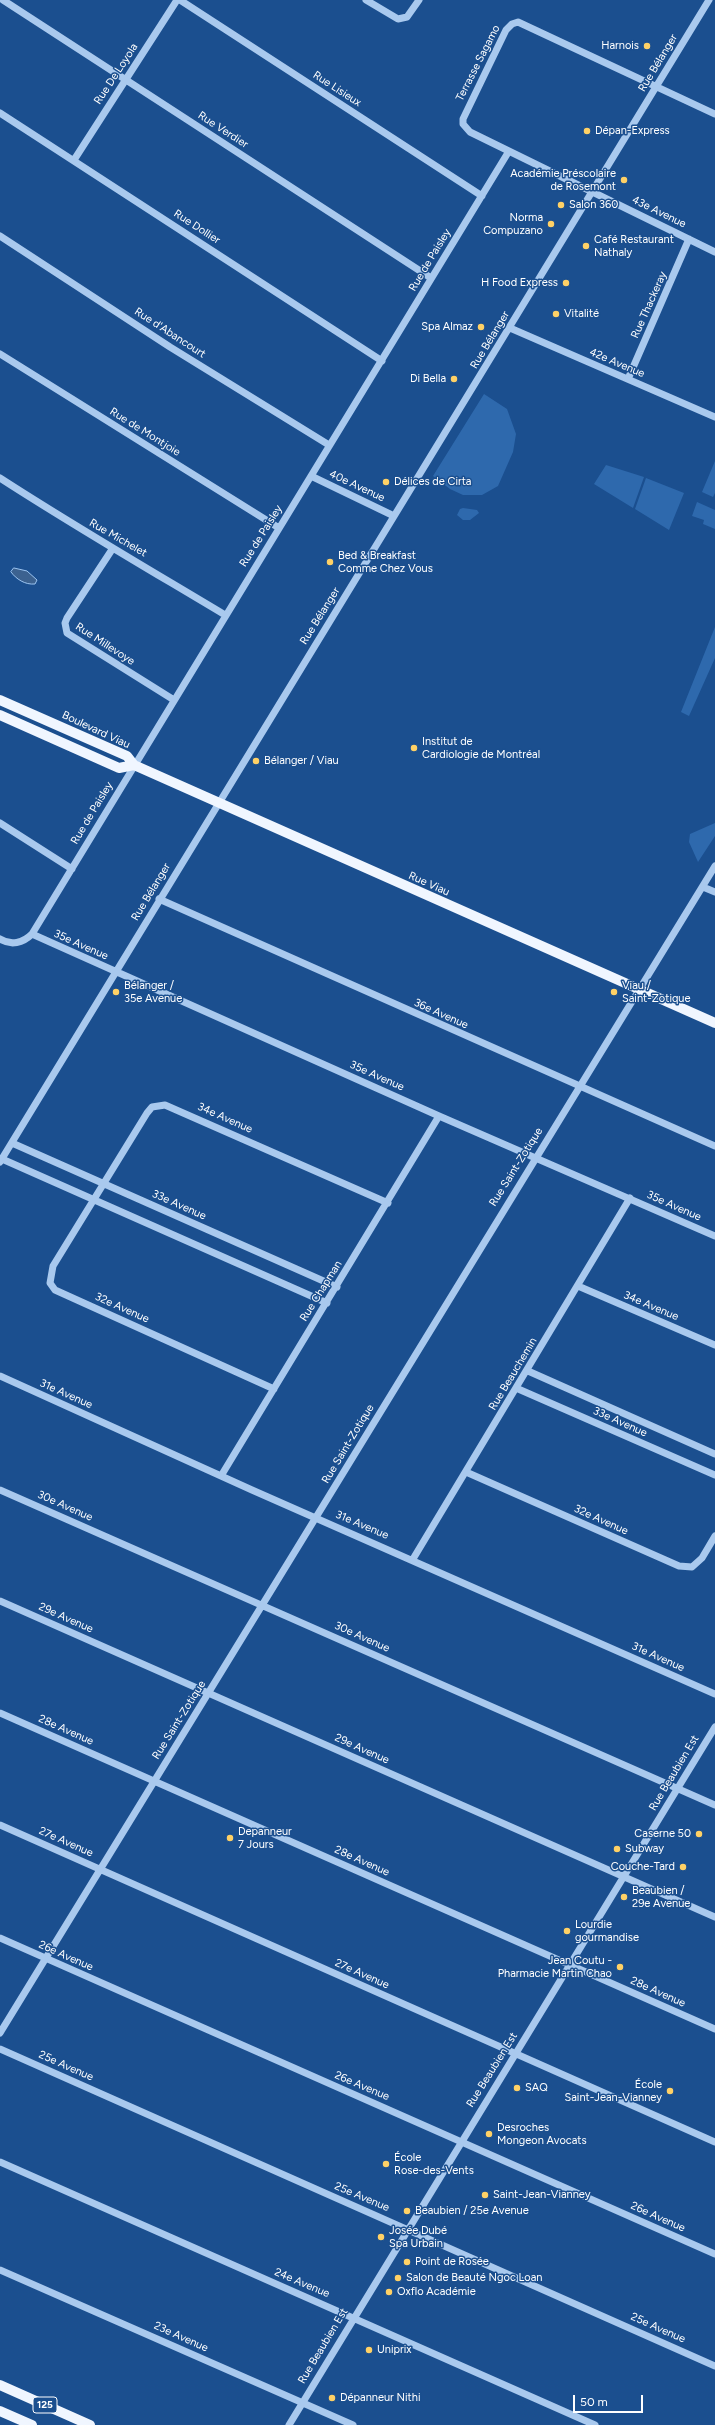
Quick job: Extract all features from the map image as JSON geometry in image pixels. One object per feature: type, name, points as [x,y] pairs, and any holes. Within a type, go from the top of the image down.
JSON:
[{"type":"main road","name":"Boulevard Viau","points":[[0,700],[127,756],[134,766],[119,768],[0,715]]},
{"type":"main road","name":"Rue Viau","points":[[134,766],[219,802],[715,1023]]},
{"type":"main road","name":"125","points":[[0,2385],[90,2425]]},
{"type":"main road","name":"125","points":[[0,2411],[32,2425]]},
{"type":"street","name":"Rue Verdier","points":[[3,0],[431,278]]},
{"type":"street","name":"Rue De Loyola","points":[[74,160],[177,0]]},
{"type":"street","name":"Rue Lisieux","points":[[180,0],[482,196]]},
{"type":"street","points":[[366,0],[392,17],[401,19],[407,17],[419,0]]},
{"type":"street","name":"Rue Bélanger","points":[[1,1161],[159,900],[594,192],[709,0]]},
{"type":"street","name":"Terrasse Sagamo","points":[[594,192],[470,132],[466,128],[463,119],[506,30],[512,24],[524,24],[657,86]]},
{"type":"street","points":[[657,86],[715,114]]},
{"type":"street","name":"Rue Dollier","points":[[0,113],[382,361]]},
{"type":"street","name":"Rue de Paisley","points":[[32,934],[509,151]]},
{"type":"street","name":"43e Avenue","points":[[594,192],[715,252]]},
{"type":"street","name":"Rue d'Abancourt","points":[[0,236],[170,347],[329,445]]},
{"type":"street","name":"Rue Thackeray","points":[[628,379],[689,239]]},
{"type":"street","name":"42e Avenue","points":[[510,328],[715,417]]},
{"type":"street","name":"Rue de Montjoie","points":[[0,354],[279,528]]},
{"type":"street","name":"40e Avenue","points":[[311,476],[394,516]]},
{"type":"street","name":"Rue Michelet","points":[[0,478],[225,616]]},
{"type":"street","name":"Rue Millevoye","points":[[113,548],[67,618],[65,623],[67,633],[174,700]]},
{"type":"street","points":[[0,823],[72,869]]},
{"type":"street","name":"Rue Saint-Zotique","points":[[0,2034],[535,1157],[580,1087],[715,866]]},
{"type":"street","points":[[703,887],[715,892]]},
{"type":"street","name":"36e Avenue","points":[[159,900],[715,1146]]},
{"type":"street","points":[[0,939],[13,943],[24,940],[32,934]]},
{"type":"street","name":"35e Avenue","points":[[32,934],[439,1116],[715,1236]]},
{"type":"street","name":"34e Avenue","points":[[93,1200],[147,1113],[152,1107],[165,1105],[388,1203]]},
{"type":"street","name":"Rue Chapman","points":[[221,1476],[388,1203],[439,1116]]},
{"type":"street","name":"33e Avenue","points":[[12,1143],[337,1287]]},
{"type":"street","points":[[1,1161],[327,1303]]},
{"type":"street","name":"Rue Beauchemin","points":[[413,1559],[516,1388],[528,1371],[630,1198]]},
{"type":"street","name":"32e Avenue","points":[[93,1200],[53,1266],[50,1283],[55,1290],[274,1388]]},
{"type":"street","name":"34e Avenue","points":[[578,1286],[715,1345]]},
{"type":"street","name":"33e Avenue","points":[[528,1371],[715,1454]]},
{"type":"street","name":"31e Avenue","points":[[0,1376],[221,1476],[413,1559],[715,1694]]},
{"type":"street","name":"33e Avenue","points":[[516,1388],[715,1475]]},
{"type":"street","name":"32e Avenue","points":[[466,1472],[679,1566],[692,1567],[702,1558],[715,1536]]},
{"type":"street","name":"30e Avenue","points":[[0,1490],[715,1805]]},
{"type":"street","name":"29e Avenue","points":[[0,1600],[715,1918]]},
{"type":"street","name":"28e Avenue","points":[[0,1713],[715,2030]]},
{"type":"street","name":"Rue Beaubien Est","points":[[288,2425],[715,1727]]},
{"type":"street","name":"27e Avenue","points":[[0,1826],[715,2142]]},
{"type":"street","name":"26e Avenue","points":[[0,1938],[715,2254]]},
{"type":"street","name":"25e Avenue","points":[[0,2049],[715,2366]]},
{"type":"street","name":"24e Avenue","points":[[0,2162],[595,2425]]},
{"type":"street","name":"23e Avenue","points":[[0,2270],[353,2425]]},
{"type":"shaded area","points":[[484,394],[507,409],[516,434],[513,452],[498,486],[482,495],[463,495],[450,489],[433,476]]},
{"type":"shaded area","points":[[715,461],[715,493],[713,497],[702,492]]},
{"type":"shaded area","points":[[606,465],[644,477],[633,508],[594,484]]},
{"type":"shaded area","points":[[646,478],[684,493],[669,530],[635,509]]},
{"type":"shaded area","points":[[697,502],[715,510],[715,529],[703,524],[704,520],[692,516]]},
{"type":"shaded area","points":[[460,509],[477,510],[479,513],[470,520],[463,520],[457,515]]},
{"type":"shaded area","points":[[14,568],[27,571],[37,580],[35,584],[28,584],[15,577],[11,572]]},
{"type":"shaded area","points":[[715,627],[715,658],[689,716],[681,712]]},
{"type":"shaded area","points":[[715,823],[715,836],[698,862],[689,842],[690,834]]},
{"type":"place","name":"Harnois","points":[[647,46]]},
{"type":"place","name":"Dépan-Express","points":[[587,131]]},
{"type":"place","name":"Académie Préscolaire de Rosemont","points":[[624,180]]},
{"type":"place","name":"Salon 360","points":[[561,205]]},
{"type":"place","name":"Norma Compuzano","points":[[551,224]]},
{"type":"place","name":"Café Restaurant Nathaly","points":[[586,246]]},
{"type":"place","name":"H Food Express","points":[[566,283]]},
{"type":"place","name":"Vitalité","points":[[556,314]]},
{"type":"place","name":"Spa Almaz","points":[[481,327]]},
{"type":"place","name":"Di Bella","points":[[454,379]]},
{"type":"place","name":"Délices de Cirta","points":[[386,482]]},
{"type":"place","name":"Bed & Breakfast Comme Chez Vous","points":[[330,562]]},
{"type":"place","name":"Institut de Cardiologie de Montréal","points":[[414,748]]},
{"type":"place","name":"Bélanger / Viau","points":[[256,761]]},
{"type":"place","name":"Bélanger / 35e Avenue","points":[[116,992]]},
{"type":"place","name":"Viau / Saint-Zotique","points":[[614,992]]},
{"type":"place","name":"Caserne 50","points":[[699,1834]]},
{"type":"place","name":"Depanneur 7 Jours","points":[[230,1838]]},
{"type":"place","name":"Subway","points":[[617,1849]]},
{"type":"place","name":"Couche-Tard","points":[[683,1867]]},
{"type":"place","name":"Beaubien / 29e Avenue","points":[[624,1897]]},
{"type":"place","name":"Lourdie gourmandise","points":[[567,1931]]},
{"type":"place","name":"Jean Coutu - Pharmacie Martin Chao","points":[[620,1967]]},
{"type":"place","name":"SAQ","points":[[517,2088]]},
{"type":"place","name":"École Saint-Jean-Vianney","points":[[670,2091]]},
{"type":"place","name":"Desroches Mongeon Avocats","points":[[489,2134]]},
{"type":"place","name":"École Rose-des-Vents","points":[[386,2164]]},
{"type":"place","name":"Saint-Jean-Vianney","points":[[485,2195]]},
{"type":"place","name":"Beaubien / 25e Avenue","points":[[407,2211]]},
{"type":"place","name":"Josée Dubé Spa Urbain","points":[[381,2237]]},
{"type":"place","name":"Point de Rosée","points":[[407,2262]]},
{"type":"place","name":"Salon de Beauté Ngoc Loan","points":[[398,2278]]},
{"type":"place","name":"Oxflo Académie","points":[[389,2292]]},
{"type":"place","name":"Uniprix","points":[[369,2350]]},
{"type":"place","name":"Dépanneur Nithi","points":[[332,2398]]}]
